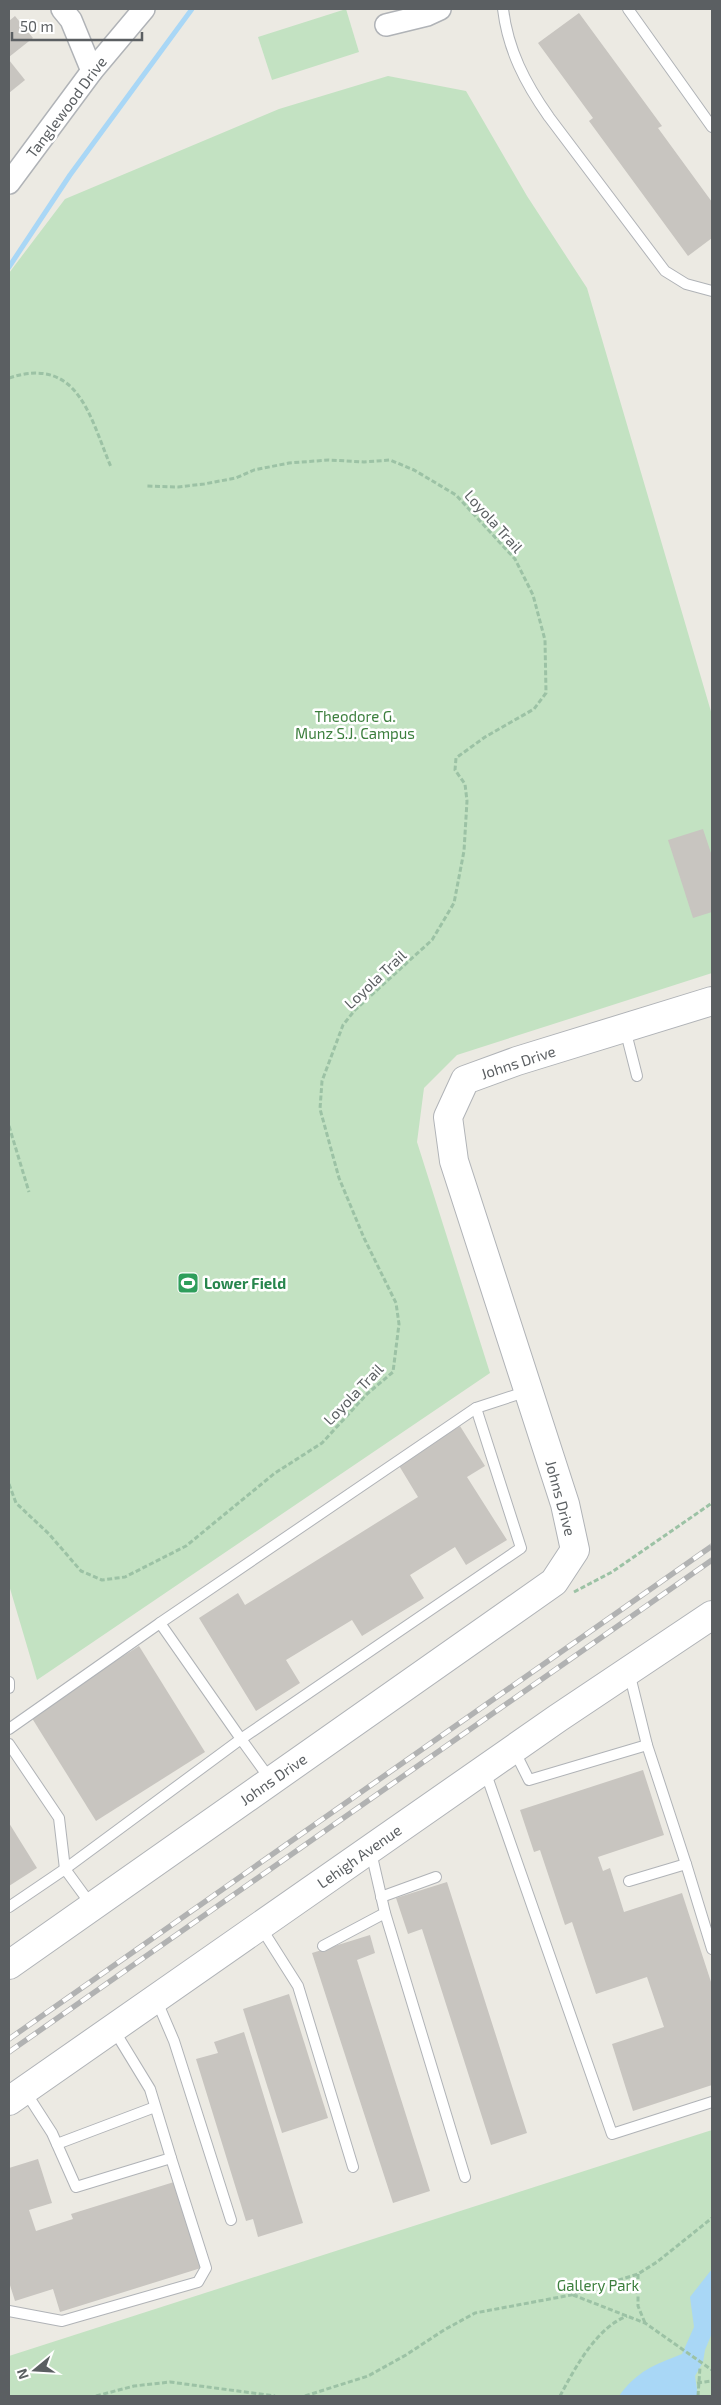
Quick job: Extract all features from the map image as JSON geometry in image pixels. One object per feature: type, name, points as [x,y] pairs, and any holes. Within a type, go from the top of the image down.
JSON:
[{"type":"street","points":[[62,9],[70,20],[92,71]]},
{"type":"street","name":"Tanglewood Drive","points":[[9,183],[92,71],[144,9]]},
{"type":"street","points":[[386,25],[427,15],[440,9]]},
{"type":"street","name":"Johns Drive","points":[[9,1965],[554,1582],[574,1550],[565,1504],[454,1161],[448,1117],[465,1080],[518,1061],[712,1001]]},
{"type":"street","name":"Lehigh Avenue","points":[[17,2096],[484,1769],[712,1615]]},
{"type":"lane","points":[[503,9],[506,32],[514,58],[530,91],[549,117],[665,271],[686,284],[712,291]]},
{"type":"lane","points":[[628,9],[712,127]]},
{"type":"lane","points":[[625,1028],[637,1076]]},
{"type":"lane","points":[[9,1729],[160,1623],[476,1408],[529,1391]]},
{"type":"lane","points":[[9,1907],[241,1739],[521,1548],[476,1408]]},
{"type":"lane","points":[[160,1623],[271,1781]]},
{"type":"lane","points":[[628,1671],[647,1745],[712,1948]]},
{"type":"lane","points":[[9,1682],[9,1688]]},
{"type":"lane","points":[[9,1744],[59,1818],[64,1869],[92,1907]]},
{"type":"lane","points":[[513,1749],[529,1780],[647,1745]]},
{"type":"lane","points":[[484,1769],[612,2134],[712,2102]]},
{"type":"lane","points":[[370,1848],[385,1914],[465,2177]]},
{"type":"lane","points":[[629,1881],[686,1864]]},
{"type":"lane","points":[[381,1897],[436,1877]]},
{"type":"lane","points":[[323,1946],[385,1914]]},
{"type":"lane","points":[[260,1925],[298,1986],[353,2167]]},
{"type":"lane","points":[[155,1998],[174,2041],[231,2220]]},
{"type":"lane","points":[[9,2311],[62,2321],[198,2282],[206,2268],[150,2089],[113,2028]]},
{"type":"lane","points":[[17,2096],[57,2144],[76,2187],[171,2158]]},
{"type":"lane","points":[[57,2144],[155,2107]]},
{"type":"path","points":[[9,378],[19,375],[38,374],[58,377],[68,384],[79,396],[96,429],[111,467]]},
{"type":"path","name":"Loyola Trail","points":[[9,1484],[16,1503],[49,1534],[81,1571],[102,1580],[125,1577],[186,1546],[275,1473],[322,1443],[367,1394],[393,1372],[400,1324],[396,1303],[364,1238],[339,1178],[320,1109],[322,1081],[344,1026],[355,1010],[432,940],[454,903],[464,851],[467,801],[465,784],[455,770],[456,758],[485,737],[534,709],[546,693],[545,640],[533,595],[515,560],[456,495],[414,470],[390,460],[364,462],[329,460],[289,463],[254,470],[236,478],[195,485],[178,487],[146,486]]},
{"type":"path","points":[[9,1126],[29,1192]]},
{"type":"path","points":[[305,2396],[368,2376],[476,2313],[571,2295],[638,2274],[658,2262],[712,2218]]},
{"type":"path","points":[[638,2274],[638,2306],[645,2323]]},
{"type":"path","points":[[571,2295],[645,2323],[712,2370]]},
{"type":"path","points":[[560,2396],[584,2355],[618,2320],[627,2316]]},
{"type":"path","points":[[698,2396],[697,2383],[700,2366]]},
{"type":"path","points":[[697,2383],[712,2381]]},
{"type":"path","points":[[96,2396],[134,2386],[170,2382],[275,2396]]},
{"type":"green space","points":[[346,9],[359,52],[272,80],[258,37]]},
{"type":"green space","name":"Theodore G. Munz S.J. Campus","points":[[388,76],[466,91],[527,196],[587,288],[712,715],[712,973],[457,1055],[424,1088],[417,1142],[490,1373],[37,1680],[9,1585],[9,273],[65,199],[279,109]]},
{"type":"green space","name":"Gallery Park","points":[[712,2130],[712,2396],[9,2396],[9,2356]]},
{"type":"water","points":[[712,2269],[712,2333],[705,2350],[703,2362],[695,2376],[698,2396],[619,2396],[632,2380],[639,2375],[682,2354],[694,2327],[690,2297]]},
{"type":"building","points":[[579,13],[662,126],[658,128],[712,202],[712,238],[688,256],[589,121],[593,118],[538,43]]},
{"type":"building","points":[[15,16],[33,38],[9,57],[9,21]]},
{"type":"building","points":[[9,60],[25,80],[9,93]]},
{"type":"building","points":[[703,829],[712,856],[712,912],[693,918],[668,840]]},
{"type":"building","points":[[460,1426],[485,1466],[467,1477],[507,1540],[466,1565],[455,1547],[410,1575],[424,1598],[362,1636],[352,1620],[286,1660],[300,1683],[256,1711],[199,1618],[238,1593],[245,1605],[418,1497],[398,1464]]},
{"type":"building","points":[[139,1646],[205,1752],[96,1821],[30,1715]]},
{"type":"building","points":[[643,1770],[664,1835],[598,1857],[603,1871],[610,1868],[624,1912],[682,1893],[712,1985],[712,2085],[633,2111],[612,2044],[664,2027],[647,1977],[596,1994],[572,1922],[565,1925],[540,1850],[534,1852],[520,1810]]},
{"type":"building","points":[[9,1823],[37,1868],[9,1886]]},
{"type":"building","points":[[447,1882],[527,2133],[491,2145],[422,1929],[408,1934],[396,1898]]},
{"type":"building","points":[[370,1935],[375,1953],[357,1960],[430,2191],[393,2203],[312,1953]]},
{"type":"building","points":[[289,1994],[328,2118],[282,2133],[243,2009]]},
{"type":"building","points":[[244,2032],[303,2223],[258,2237],[253,2219],[246,2221],[196,2059],[218,2053],[214,2042]]},
{"type":"building","points":[[38,2159],[52,2203],[29,2210],[36,2231],[73,2219],[71,2214],[174,2182],[201,2268],[60,2312],[53,2289],[15,2301],[9,2282],[9,2168]]},
{"type":"waterway","points":[[9,267],[70,175],[192,9]]},
{"type":"railway","points":[[9,2039],[712,1546]]},
{"type":"railway","points":[[9,2052],[712,1560]]},
{"type":"place","name":"Lower Field","points":[[188,1283]]}]
